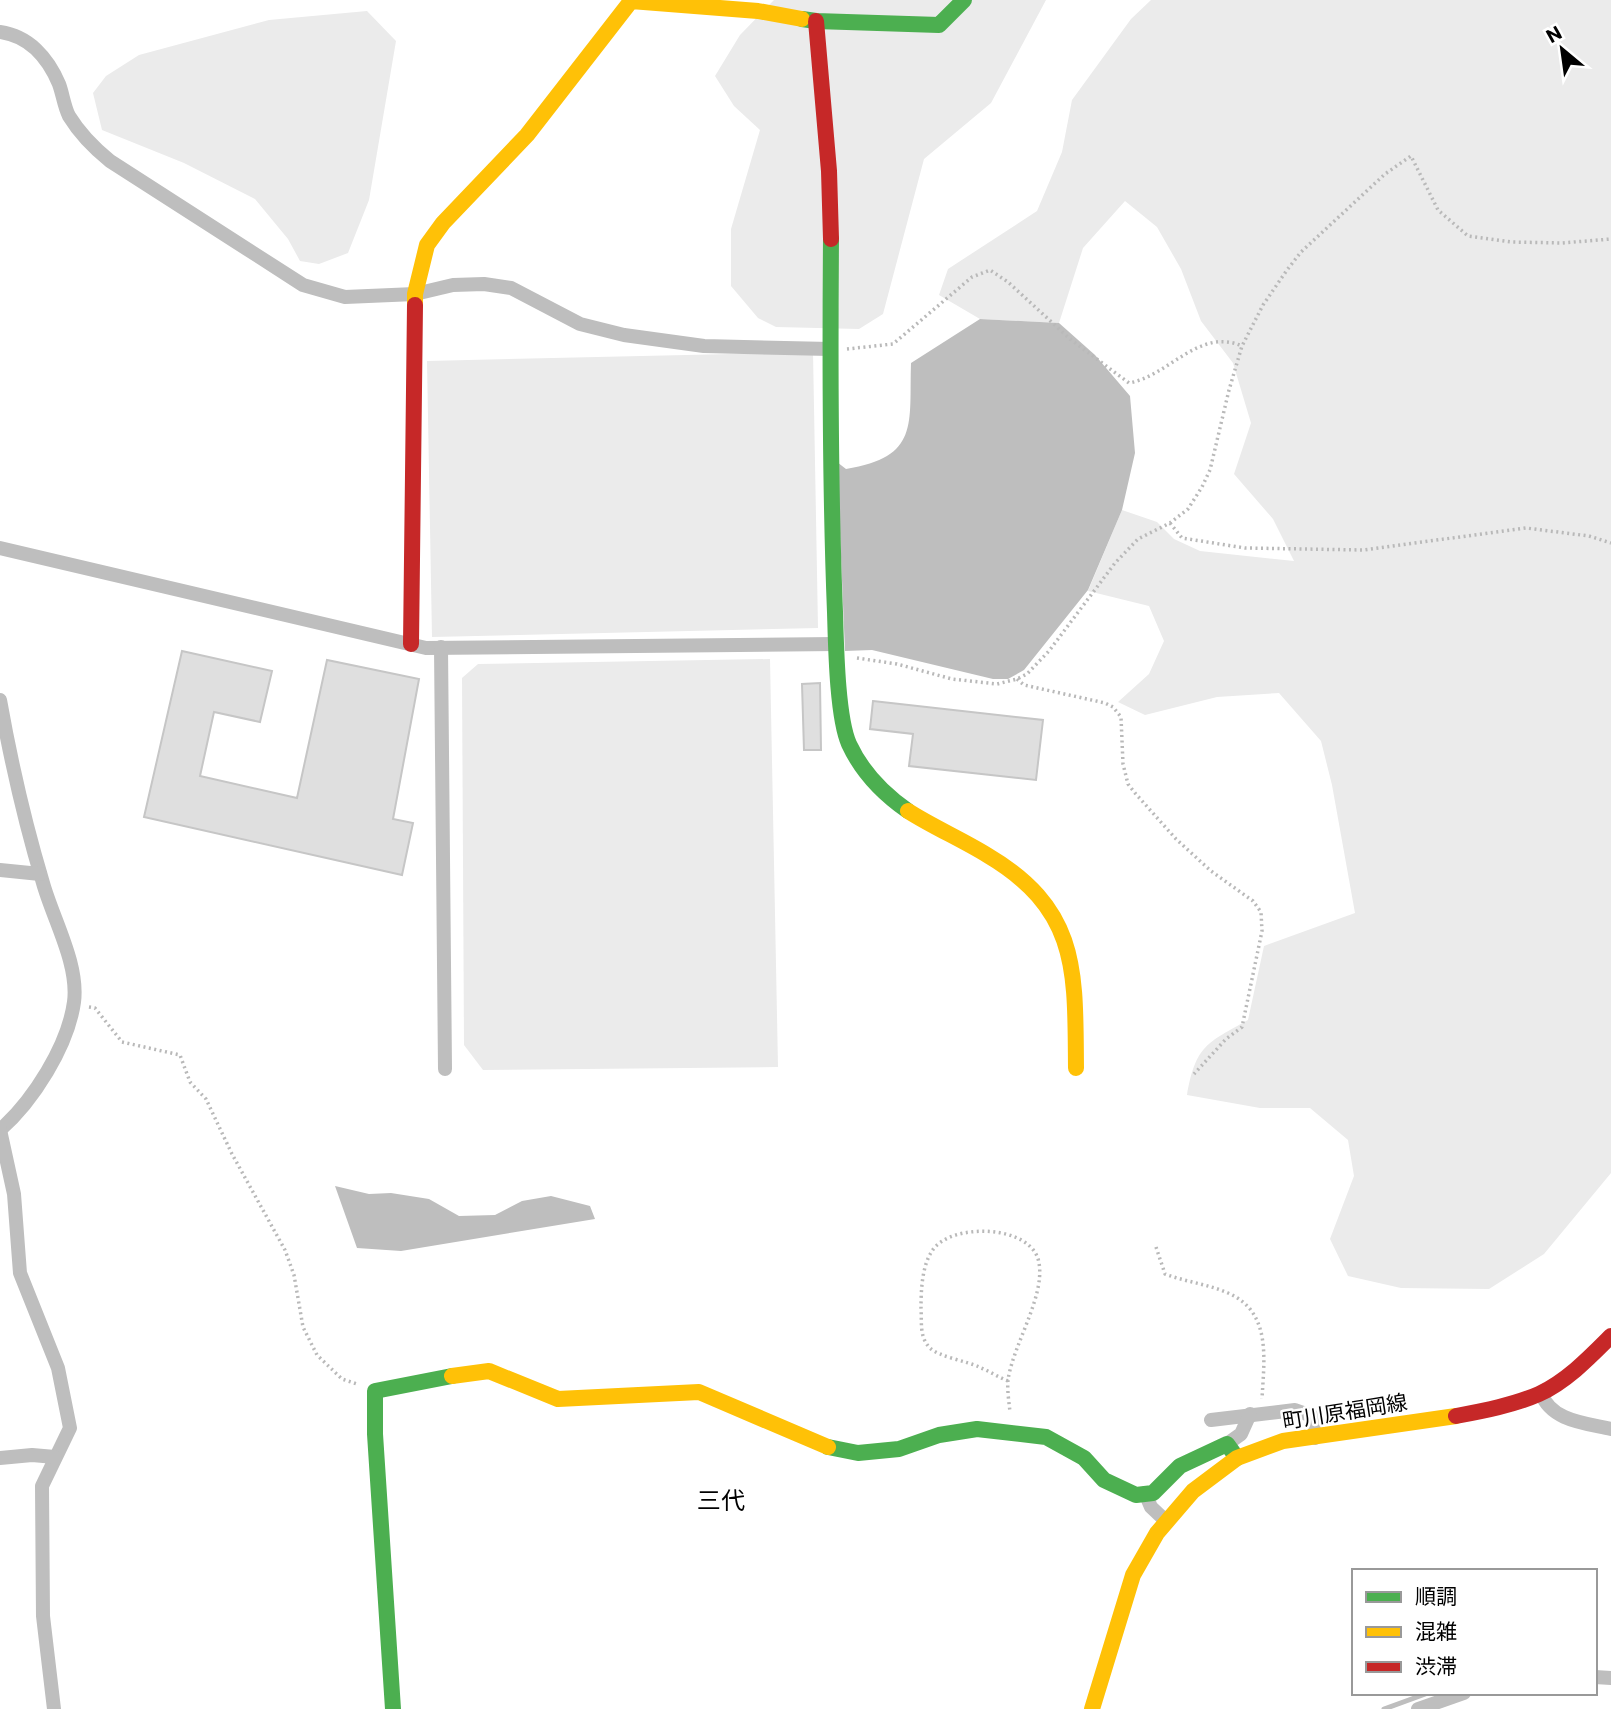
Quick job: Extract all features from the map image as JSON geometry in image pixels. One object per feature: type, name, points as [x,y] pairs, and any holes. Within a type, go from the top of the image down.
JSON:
[{"type":"street","points":[[411,644],[415,294],[427,246],[443,223],[527,135],[631,1],[758,11],[816,21],[939,25],[964,0]]},
{"type":"street","points":[[816,21],[829,173],[836,652],[844,727],[849,745],[871,783],[892,802],[1008,868],[1027,883],[1052,912],[1061,928],[1070,956],[1074,984],[1076,1068]]},
{"type":"street","points":[[0,32],[15,34],[35,47],[50,66],[68,114],[94,148],[110,161],[303,285],[345,297],[415,294],[453,285],[484,284],[511,288],[580,324],[624,335],[704,346],[830,349]]},
{"type":"street","points":[[0,548],[426,648],[836,652]]},
{"type":"street","points":[[441,648],[445,1069]]},
{"type":"street","points":[[0,700],[11,760],[40,874],[72,967],[73,1006],[68,1025],[28,1102],[0,1130],[14,1194],[20,1273],[58,1368],[70,1429],[43,1486],[43,1616],[54,1709]]},
{"type":"street","points":[[0,870],[40,874]]},
{"type":"street","name":"町川原福岡線","points":[[1092,1709],[1133,1575],[1157,1533],[1193,1491],[1237,1458],[1283,1441],[1459,1416],[1515,1402],[1541,1393],[1581,1366],[1611,1336]]},
{"type":"street","points":[[393,1709],[374,1434],[375,1391],[431,1378],[489,1371],[558,1399],[699,1392],[828,1447],[858,1453],[899,1449],[939,1435],[977,1429],[1011,1432],[1046,1437],[1084,1458],[1104,1480],[1136,1495],[1153,1493],[1180,1466],[1227,1444],[1241,1434],[1250,1414]]},
{"type":"street","points":[[1541,1393],[1546,1407],[1567,1418],[1611,1429]]},
{"type":"street","points":[[1212,1420],[1295,1410],[1312,1416],[1315,1438]]},
{"type":"street","points":[[1227,1444],[1237,1458]]},
{"type":"street","points":[[0,1458],[32,1455],[55,1457]]},
{"type":"street","points":[[1145,1493],[1151,1507],[1167,1521]]},
{"type":"street","points":[[1418,1709],[1458,1695]]},
{"type":"path","points":[[836,652],[897,664],[952,679],[997,684],[1027,674],[1049,651],[1115,563],[1138,539],[1170,523],[1188,509],[1210,470],[1222,415],[1242,346],[1263,304],[1301,251],[1385,174],[1410,156],[1438,210],[1468,236],[1511,242],[1562,243],[1611,239]]},
{"type":"path","points":[[830,349],[893,345],[972,277],[990,270],[1008,282],[1070,339],[1129,383],[1143,381],[1208,342],[1230,340],[1242,346]]},
{"type":"path","points":[[1170,523],[1182,538],[1245,548],[1279,550],[1363,550],[1527,528],[1589,536],[1611,543]]},
{"type":"path","points":[[1017,679],[1024,685],[1113,707],[1121,717],[1123,764],[1128,784],[1176,839],[1211,871],[1253,901],[1261,912],[1262,931],[1242,1027],[1226,1039],[1194,1074]]},
{"type":"path","points":[[73,1006],[95,1008],[122,1042],[180,1055],[190,1082],[206,1098],[232,1154],[285,1250],[294,1275],[303,1326],[317,1355],[342,1378],[375,1391]]},
{"type":"path","points":[[1008,1381],[931,1349],[922,1335],[921,1297],[926,1264],[933,1249],[964,1232],[1007,1232],[1030,1244],[1040,1262],[1038,1288],[1008,1381],[1011,1432]]},
{"type":"path","points":[[1156,1247],[1165,1274],[1228,1292],[1249,1305],[1261,1328],[1264,1355],[1262,1400],[1250,1414]]},
{"type":"shaded area","points":[[774,0],[1046,0],[991,103],[924,159],[883,314],[859,329],[776,327],[758,318],[731,286],[731,229],[760,130],[734,106],[715,76],[740,35]]},
{"type":"shaded area","points":[[1151,0],[1611,0],[1611,1173],[1544,1254],[1489,1289],[1401,1288],[1348,1276],[1330,1239],[1354,1176],[1348,1140],[1310,1108],[1260,1108],[1187,1095],[1195,1065],[1205,1047],[1248,1020],[1264,946],[1355,913],[1332,785],[1321,741],[1279,693],[1217,697],[1145,715],[1118,702],[1149,674],[1164,641],[1149,606],[1088,591],[1122,510],[1157,522],[1174,539],[1200,551],[1294,561],[1273,519],[1234,474],[1251,423],[1233,363],[1201,321],[1181,269],[1157,227],[1125,201],[1083,248],[1059,323],[980,319],[939,295],[948,269],[1037,211],[1062,152],[1072,100],[1131,19]]},
{"type":"shaded area","points":[[367,11],[396,41],[369,200],[348,253],[319,264],[300,261],[288,239],[255,199],[184,163],[102,130],[93,93],[106,76],[139,55],[269,20]]},
{"type":"shaded area","points":[[980,319],[1059,323],[1095,355],[1130,396],[1135,453],[1122,510],[1088,590],[1024,670],[1008,679],[993,679],[872,650],[845,651],[837,462],[846,469],[870,464],[887,456],[899,446],[906,434],[909,420],[911,363]]},
{"type":"shaded area","points":[[813,352],[818,628],[432,637],[427,361]]},
{"type":"shaded area","points":[[770,659],[778,1067],[483,1070],[464,1045],[462,678],[478,664]]},
{"type":"shaded area","points":[[335,1186],[369,1194],[391,1193],[429,1199],[459,1216],[495,1215],[522,1201],[551,1196],[590,1206],[595,1219],[401,1251],[357,1248]]},
{"type":"building","points":[[182,651],[272,671],[260,722],[214,712],[200,776],[297,798],[327,660],[419,679],[393,819],[413,823],[402,875],[144,817]]},
{"type":"building","points":[[820,683],[821,750],[804,750],[802,684]]},
{"type":"building","points":[[873,701],[1043,720],[1036,780],[909,766],[913,734],[870,729]]},
{"type":"waterway","points":[[1384,1709],[1422,1695]]},
{"type":"traffic: fast","points":[[802,19],[939,25],[964,0]]},
{"type":"traffic: fast","points":[[831,239],[832,519],[837,661],[842,716],[849,744],[860,764],[881,789],[908,811]]},
{"type":"traffic: fast","points":[[393,1709],[375,1434],[375,1391],[452,1376]]},
{"type":"traffic: fast","points":[[828,1447],[858,1453],[899,1449],[939,1435],[977,1429],[1046,1437],[1084,1458],[1104,1480],[1136,1495],[1153,1493],[1180,1466],[1227,1444],[1237,1458]]},
{"type":"traffic: slow","points":[[415,305],[415,294],[427,245],[443,223],[527,135],[631,1],[758,11],[802,19]]},
{"type":"traffic: slow","points":[[908,811],[987,855],[1017,876],[1040,898],[1056,921],[1066,946],[1072,973],[1076,1068]]},
{"type":"traffic: slow","points":[[452,1376],[489,1371],[558,1399],[699,1392],[828,1447]]},
{"type":"traffic: slow","points":[[1092,1709],[1133,1575],[1157,1533],[1193,1491],[1237,1458],[1283,1441],[1456,1416]]},
{"type":"traffic: jam","points":[[816,21],[829,171],[831,239]]},
{"type":"traffic: jam","points":[[411,644],[415,305]]},
{"type":"traffic: jam","points":[[1456,1416],[1509,1404],[1549,1389],[1569,1375],[1611,1336]]},
{"type":"district","name":"三代","points":[[721,1501]]}]
